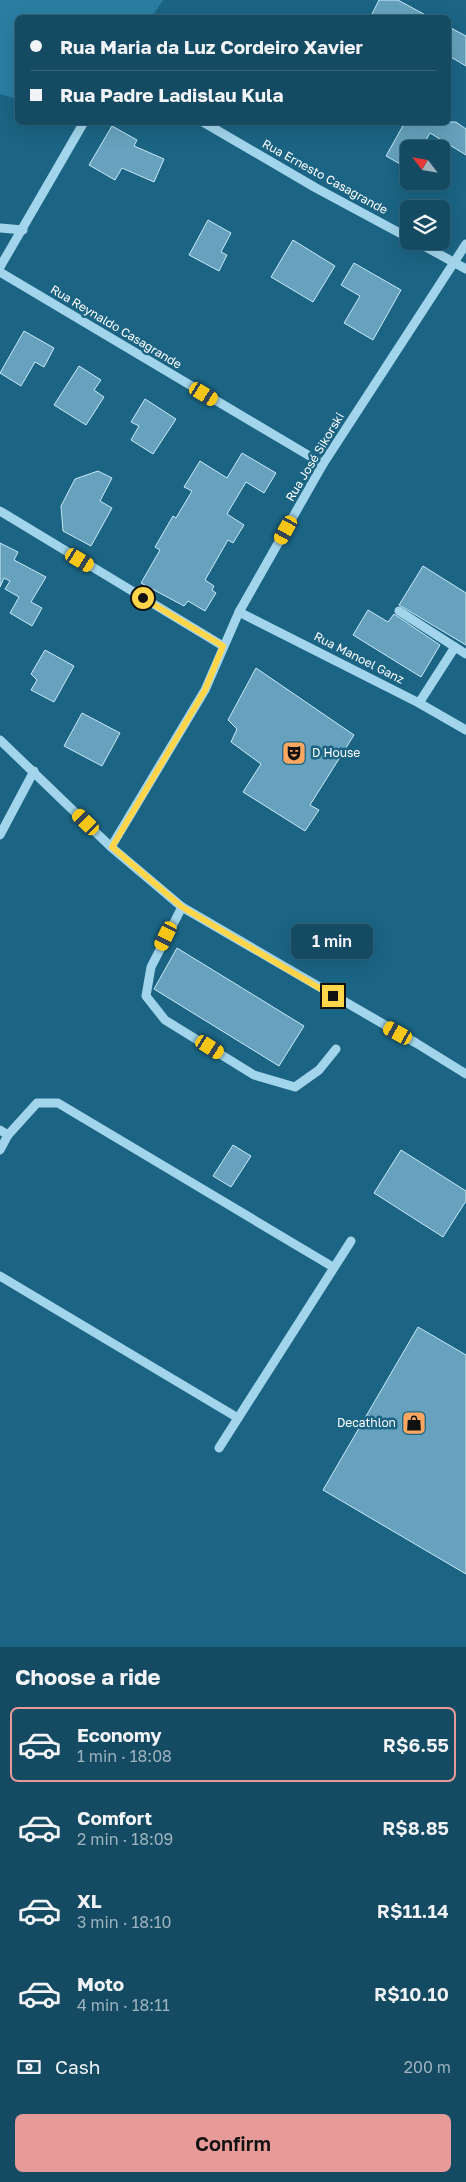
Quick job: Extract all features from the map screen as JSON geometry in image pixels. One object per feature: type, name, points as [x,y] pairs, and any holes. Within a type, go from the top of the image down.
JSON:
[{"type":"street","points":[[0,267],[82,125]]},
{"type":"street","name":"Rua Ernesto Casagrande","points":[[208,125],[316,188],[400,233]]},
{"type":"street","points":[[0,228],[23,230]]},
{"type":"street","name":"Rua José Sikorski","points":[[112,847],[205,690],[223,646],[240,612],[323,464],[466,244]]},
{"type":"street","points":[[431,250],[466,269]]},
{"type":"street","name":"Rua Reynaldo Casagrande","points":[[0,272],[323,464]]},
{"type":"street","points":[[0,511],[223,646]]},
{"type":"street","points":[[399,611],[466,654]]},
{"type":"street","name":"Rua Manoel Ganz","points":[[240,612],[419,703],[466,730]]},
{"type":"street","points":[[419,703],[455,647]]},
{"type":"street","points":[[0,740],[112,847],[182,907],[466,1074]]},
{"type":"street","points":[[0,835],[34,771]]},
{"type":"street","points":[[182,907],[151,967],[146,996],[166,1020],[254,1074],[296,1087],[319,1070],[336,1049]]},
{"type":"street","points":[[0,1150],[4,1132],[38,1103],[58,1103],[333,1267]]},
{"type":"street","points":[[219,1448],[351,1241]]},
{"type":"street","points":[[0,1276],[238,1418]]},
{"type":"shaded area","points":[[0,0],[163,0],[153,15],[15,15],[15,98],[0,94]]},
{"type":"building","points":[[379,0],[398,0],[426,15],[372,15]]},
{"type":"building","points":[[451,28],[466,36],[466,66],[451,57]]},
{"type":"building","points":[[451,122],[456,122],[466,129],[466,155],[450,145],[450,140],[441,140],[430,133],[426,140],[400,140],[400,164],[386,156],[403,125],[451,125]]},
{"type":"building","points":[[112,126],[137,140],[134,146],[164,159],[154,182],[122,168],[115,180],[89,165]]},
{"type":"building","points":[[208,220],[231,233],[221,252],[227,255],[219,271],[189,255]]},
{"type":"building","points":[[293,240],[335,266],[313,302],[271,277]]},
{"type":"building","points":[[354,263],[401,290],[373,340],[344,323],[360,296],[341,285]]},
{"type":"building","points":[[24,331],[54,348],[44,367],[35,362],[21,386],[0,373]]},
{"type":"building","points":[[79,366],[101,380],[94,390],[104,397],[86,425],[54,405]]},
{"type":"building","points":[[145,399],[176,419],[153,454],[131,440],[139,426],[131,422]]},
{"type":"building","points":[[242,453],[276,473],[264,493],[246,482],[227,514],[244,525],[233,543],[228,540],[205,580],[214,586],[212,590],[216,593],[205,611],[188,601],[184,606],[141,583],[160,550],[155,547],[173,516],[176,518],[192,491],[184,487],[200,461],[227,478]]},
{"type":"building","points":[[98,471],[112,478],[100,501],[112,508],[91,546],[63,531],[61,506],[75,479]]},
{"type":"building","points":[[0,543],[18,552],[14,560],[46,577],[31,602],[42,608],[32,626],[10,613],[19,597],[5,589],[10,581],[4,578],[0,587]]},
{"type":"building","points":[[423,566],[466,593],[466,645],[399,605]]},
{"type":"building","points":[[368,610],[388,622],[394,614],[440,645],[421,677],[353,635]]},
{"type":"building","points":[[45,650],[74,666],[54,702],[31,690],[37,680],[31,674]]},
{"type":"building","name":"D House","points":[[256,668],[354,735],[310,805],[319,810],[305,831],[243,792],[261,764],[231,742],[237,729],[228,720]]},
{"type":"building","points":[[82,713],[120,733],[102,766],[64,746]]},
{"type":"building","points":[[177,948],[304,1026],[279,1066],[154,989]]},
{"type":"building","points":[[233,1145],[251,1156],[231,1187],[213,1176]]},
{"type":"building","points":[[401,1150],[466,1191],[466,1201],[443,1237],[374,1193]]},
{"type":"building","name":"Decathlon","points":[[418,1327],[466,1355],[466,1574],[323,1490]]},
{"type":"place","name":"D House","points":[[294,753]]},
{"type":"place","name":"Decathlon","points":[[414,1423]]},
{"type":"route","points":[[143,598],[223,646],[205,690],[112,847],[182,907],[241,940],[333,996]]}]
